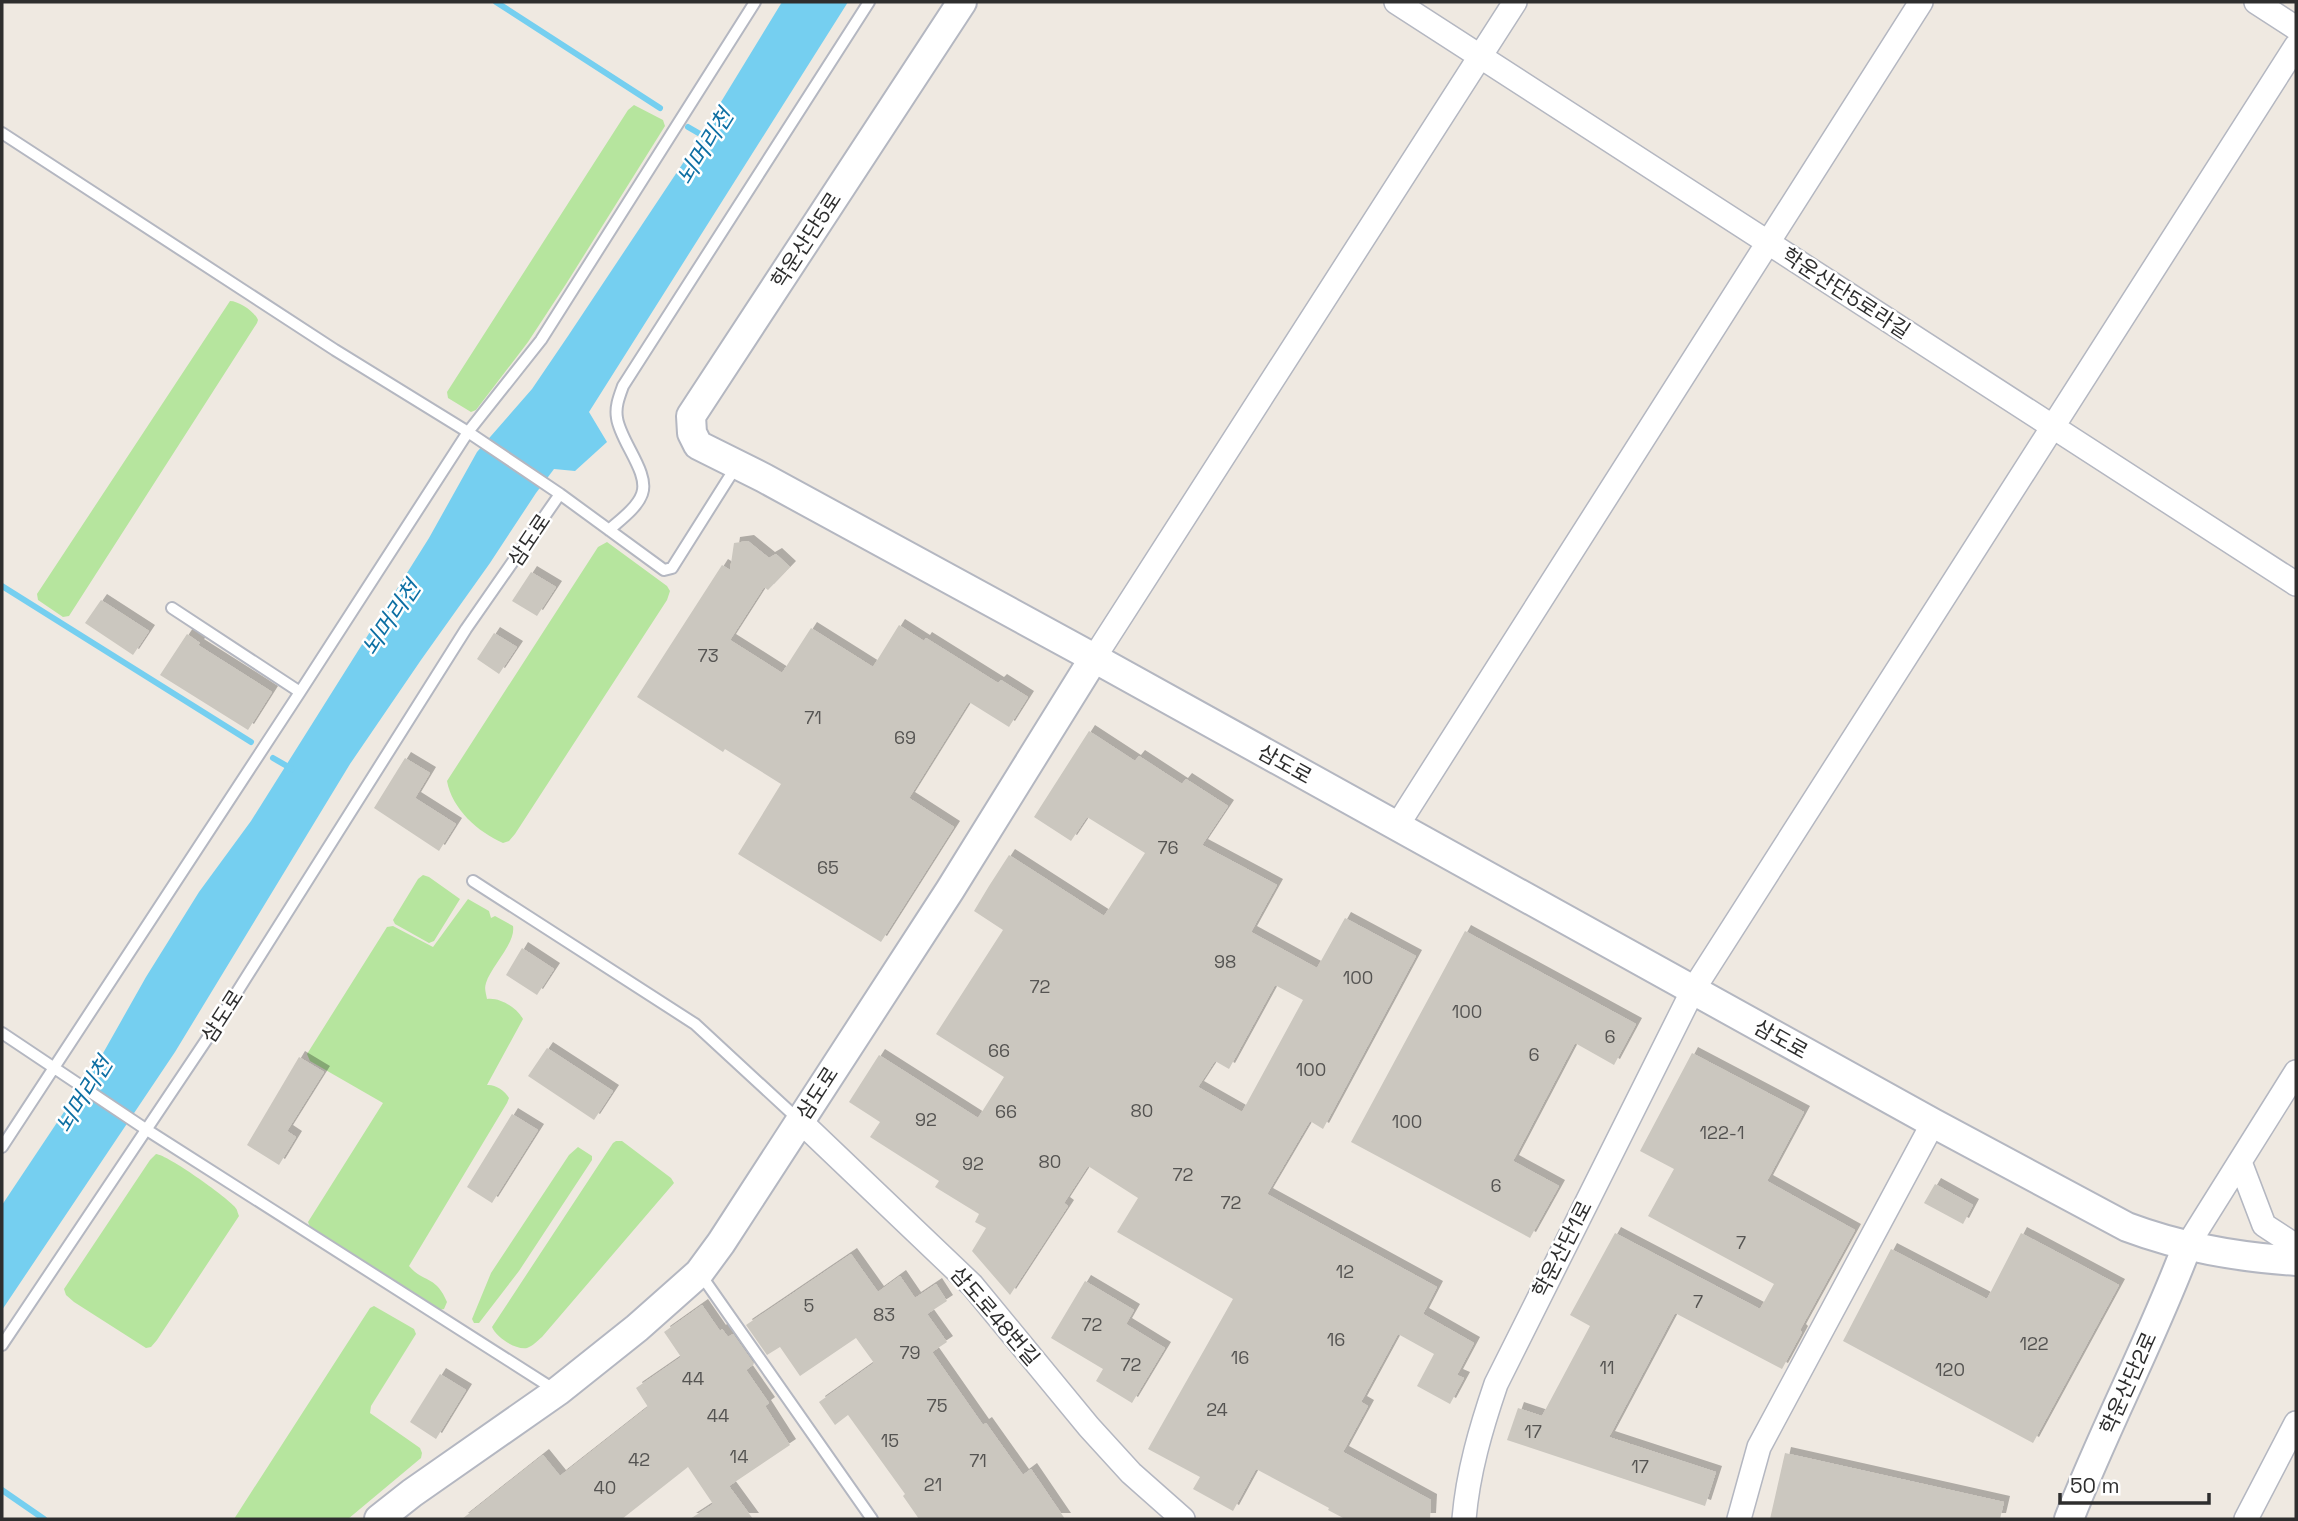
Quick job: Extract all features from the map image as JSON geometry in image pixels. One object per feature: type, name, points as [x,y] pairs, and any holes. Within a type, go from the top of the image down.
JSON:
[{"type":"street","name":"학운산단5로","points":[[962,2],[691,416],[692,433],[698,445],[1094,658]]},
{"type":"street","name":"학운산단5로라길","points":[[1396,2],[2296,584]]},
{"type":"street","points":[[1094,658],[1515,2]]},
{"type":"street","points":[[1397,826],[1921,2]]},
{"type":"street","points":[[2256,2],[2296,28]]},
{"type":"street","name":"학운산단1로","points":[[1464,1519],[1471,1466],[1496,1384],[1693,990],[2296,46]]},
{"type":"street","name":"삼도로","points":[[379,1519],[558,1391],[637,1328],[699,1273],[950,890],[1094,658],[1933,1123],[2127,1227],[2187,1246],[2246,1258],[2296,1261]]},
{"type":"street","points":[[2187,1246],[2296,1072]]},
{"type":"street","name":"삼도로48번길","points":[[799,1120],[972,1285],[1089,1427],[1131,1473],[1183,1519]]},
{"type":"street","points":[[1739,1519],[1759,1447],[1933,1123]]},
{"type":"street","points":[[2240,1162],[2264,1225],[2296,1247]]},
{"type":"street","name":"학운산단2로","points":[[2069,1519],[2169,1294],[2187,1246]]},
{"type":"street","points":[[2246,1519],[2296,1423]]},
{"type":"lane","points":[[2,1147],[468,432],[541,340],[755,2]]},
{"type":"lane","points":[[609,530],[634,506],[643,493],[643,479],[617,418],[617,402],[622,386],[869,2]]},
{"type":"lane","points":[[2,133],[335,350],[468,432],[560,494],[664,570],[672,568],[737,465]]},
{"type":"lane","name":"삼도로","points":[[2,1345],[215,1027],[429,686],[560,494]]},
{"type":"lane","points":[[172,608],[300,692]]},
{"type":"lane","points":[[473,881],[695,1024],[799,1120]]},
{"type":"lane","points":[[2,1033],[147,1130],[558,1391]]},
{"type":"lane","points":[[699,1273],[872,1519]]},
{"type":"green space","points":[[634,105],[663,120],[665,126],[528,342],[476,410],[471,412],[448,398],[447,392],[628,110]]},
{"type":"green space","points":[[230,301],[250,310],[258,320],[257,323],[69,616],[63,617],[38,600],[37,594]]},
{"type":"green space","points":[[607,542],[667,586],[670,591],[667,600],[515,834],[503,843],[484,833],[460,810],[447,781],[598,547]]},
{"type":"green space","points":[[423,875],[460,899],[434,941],[429,943],[395,924],[393,920]]},
{"type":"green space","points":[[468,899],[489,911],[491,918],[495,916],[513,926],[511,940],[489,976],[485,991],[487,999],[508,1004],[523,1019],[487,1085],[505,1092],[509,1098],[507,1103],[409,1266],[434,1283],[443,1293],[447,1302],[444,1309],[439,1310],[310,1227],[308,1222],[383,1103],[310,1061],[307,1054],[387,927],[393,926],[433,947]]},
{"type":"green space","points":[[616,1141],[622,1141],[674,1183],[542,1337],[527,1348],[506,1342],[492,1327]]},
{"type":"green space","points":[[578,1147],[592,1156],[592,1160],[519,1271],[479,1323],[474,1323],[472,1319],[491,1273],[569,1155]]},
{"type":"green space","points":[[156,1154],[209,1185],[234,1206],[239,1216],[157,1340],[151,1347],[146,1348],[74,1302],[64,1289]]},
{"type":"green space","points":[[374,1306],[414,1329],[416,1334],[371,1406],[370,1413],[420,1448],[421,1458],[348,1519],[234,1519],[370,1308]]},
{"type":"water","name":"뇌머리천","points":[[782,2],[848,2],[589,412],[607,442],[575,471],[554,469],[536,493],[350,764],[175,1052],[2,1310],[2,1205],[102,1055],[199,892],[251,821],[429,538],[477,452],[532,389],[568,336],[691,151]]},
{"type":"building","points":[[748,541],[769,558],[776,554],[790,567],[768,590],[764,587],[730,640],[782,673],[811,628],[873,667],[899,625],[924,641],[926,638],[998,683],[1001,680],[1028,697],[1009,727],[969,702],[909,798],[954,827],[881,942],[738,854],[781,784],[725,749],[723,752],[637,697],[722,565],[730,570],[734,543]]},
{"type":"building","points":[[531,572],[556,587],[537,616],[512,601]]},
{"type":"building","points":[[101,600],[149,631],[133,655],[85,623]]},
{"type":"building","points":[[494,633],[517,647],[499,674],[477,659]]},
{"type":"building","points":[[187,634],[200,643],[198,645],[272,692],[248,730],[160,675]]},
{"type":"building","points":[[1089,731],[1135,761],[1139,756],[1182,784],[1186,779],[1228,806],[1202,845],[1277,885],[1251,932],[1317,968],[1345,918],[1416,956],[1323,1129],[1310,1121],[1267,1194],[1437,1287],[1423,1314],[1474,1343],[1457,1375],[1464,1378],[1450,1404],[1417,1386],[1434,1354],[1398,1334],[1361,1402],[1368,1406],[1343,1452],[1431,1500],[1430,1519],[1345,1519],[1256,1469],[1233,1511],[1193,1489],[1200,1477],[1148,1449],[1233,1299],[1117,1232],[1138,1198],[1088,1166],[1064,1203],[1068,1206],[1010,1295],[972,1251],[986,1228],[975,1222],[979,1214],[935,1187],[939,1181],[870,1137],[880,1122],[849,1102],[879,1055],[978,1118],[1004,1077],[936,1034],[1003,930],[974,911],[989,886],[1009,855],[1104,916],[1145,853],[1087,817],[1071,841],[1034,817]],"holes":[[[1275,985],[1303,1000],[1242,1112],[1198,1087],[1215,1061],[1229,1069]]]},
{"type":"building","points":[[405,758],[430,773],[415,798],[456,824],[439,851],[374,808]]},
{"type":"building","points":[[1465,931],[1636,1024],[1614,1065],[1575,1043],[1513,1161],[1559,1186],[1530,1238],[1351,1142]]},
{"type":"building","points":[[522,948],[554,969],[537,995],[506,975]]},
{"type":"building","points":[[547,1048],[613,1091],[594,1120],[528,1076]]},
{"type":"building","points":[[1692,1053],[1804,1112],[1767,1181],[1855,1230],[1800,1330],[1802,1332],[1782,1369],[1675,1313],[1609,1437],[1716,1472],[1705,1506],[1507,1440],[1518,1408],[1542,1416],[1590,1326],[1570,1315],[1615,1233],[1760,1309],[1774,1284],[1648,1216],[1674,1169],[1640,1151]]},
{"type":"building","points":[[299,1057],[324,1072],[287,1131],[296,1137],[279,1165],[247,1145]]},
{"type":"building","points":[[512,1114],[538,1130],[492,1203],[467,1187]]},
{"type":"building","points":[[1935,1184],[1973,1205],[1963,1224],[1924,1203]]},
{"type":"building","points":[[2021,1233],[2119,1285],[2033,1443],[1843,1341],[1891,1249],[1987,1299]]},
{"type":"building","points":[[851,1254],[878,1292],[900,1276],[915,1298],[936,1284],[947,1301],[927,1314],[947,1342],[932,1352],[983,1425],[986,1423],[1023,1475],[1031,1469],[1065,1519],[919,1519],[903,1496],[905,1494],[848,1415],[835,1425],[819,1402],[874,1363],[856,1338],[800,1376],[780,1347],[767,1355],[746,1325]]},
{"type":"building","points":[[1085,1281],[1134,1310],[1126,1324],[1165,1348],[1132,1403],[1096,1381],[1103,1369],[1051,1338]]},
{"type":"building","points":[[702,1305],[720,1331],[722,1329],[728,1337],[733,1334],[754,1364],[746,1370],[769,1403],[765,1406],[790,1445],[729,1486],[753,1519],[690,1519],[713,1504],[688,1467],[622,1519],[462,1519],[543,1455],[560,1476],[648,1407],[636,1388],[681,1357],[664,1332]]},
{"type":"building","points":[[440,1374],[466,1390],[436,1439],[410,1422]]},
{"type":"building","points":[[1785,1453],[2004,1502],[2000,1519],[1770,1519]]},
{"type":"waterway","points":[[496,2],[660,108]]},
{"type":"waterway","name":"뇌머리천","points":[[688,127],[707,138]]},
{"type":"waterway","points":[[2,586],[251,742]]},
{"type":"waterway","points":[[273,758],[292,769]]},
{"type":"waterway","points":[[2,1490],[44,1519]]}]
